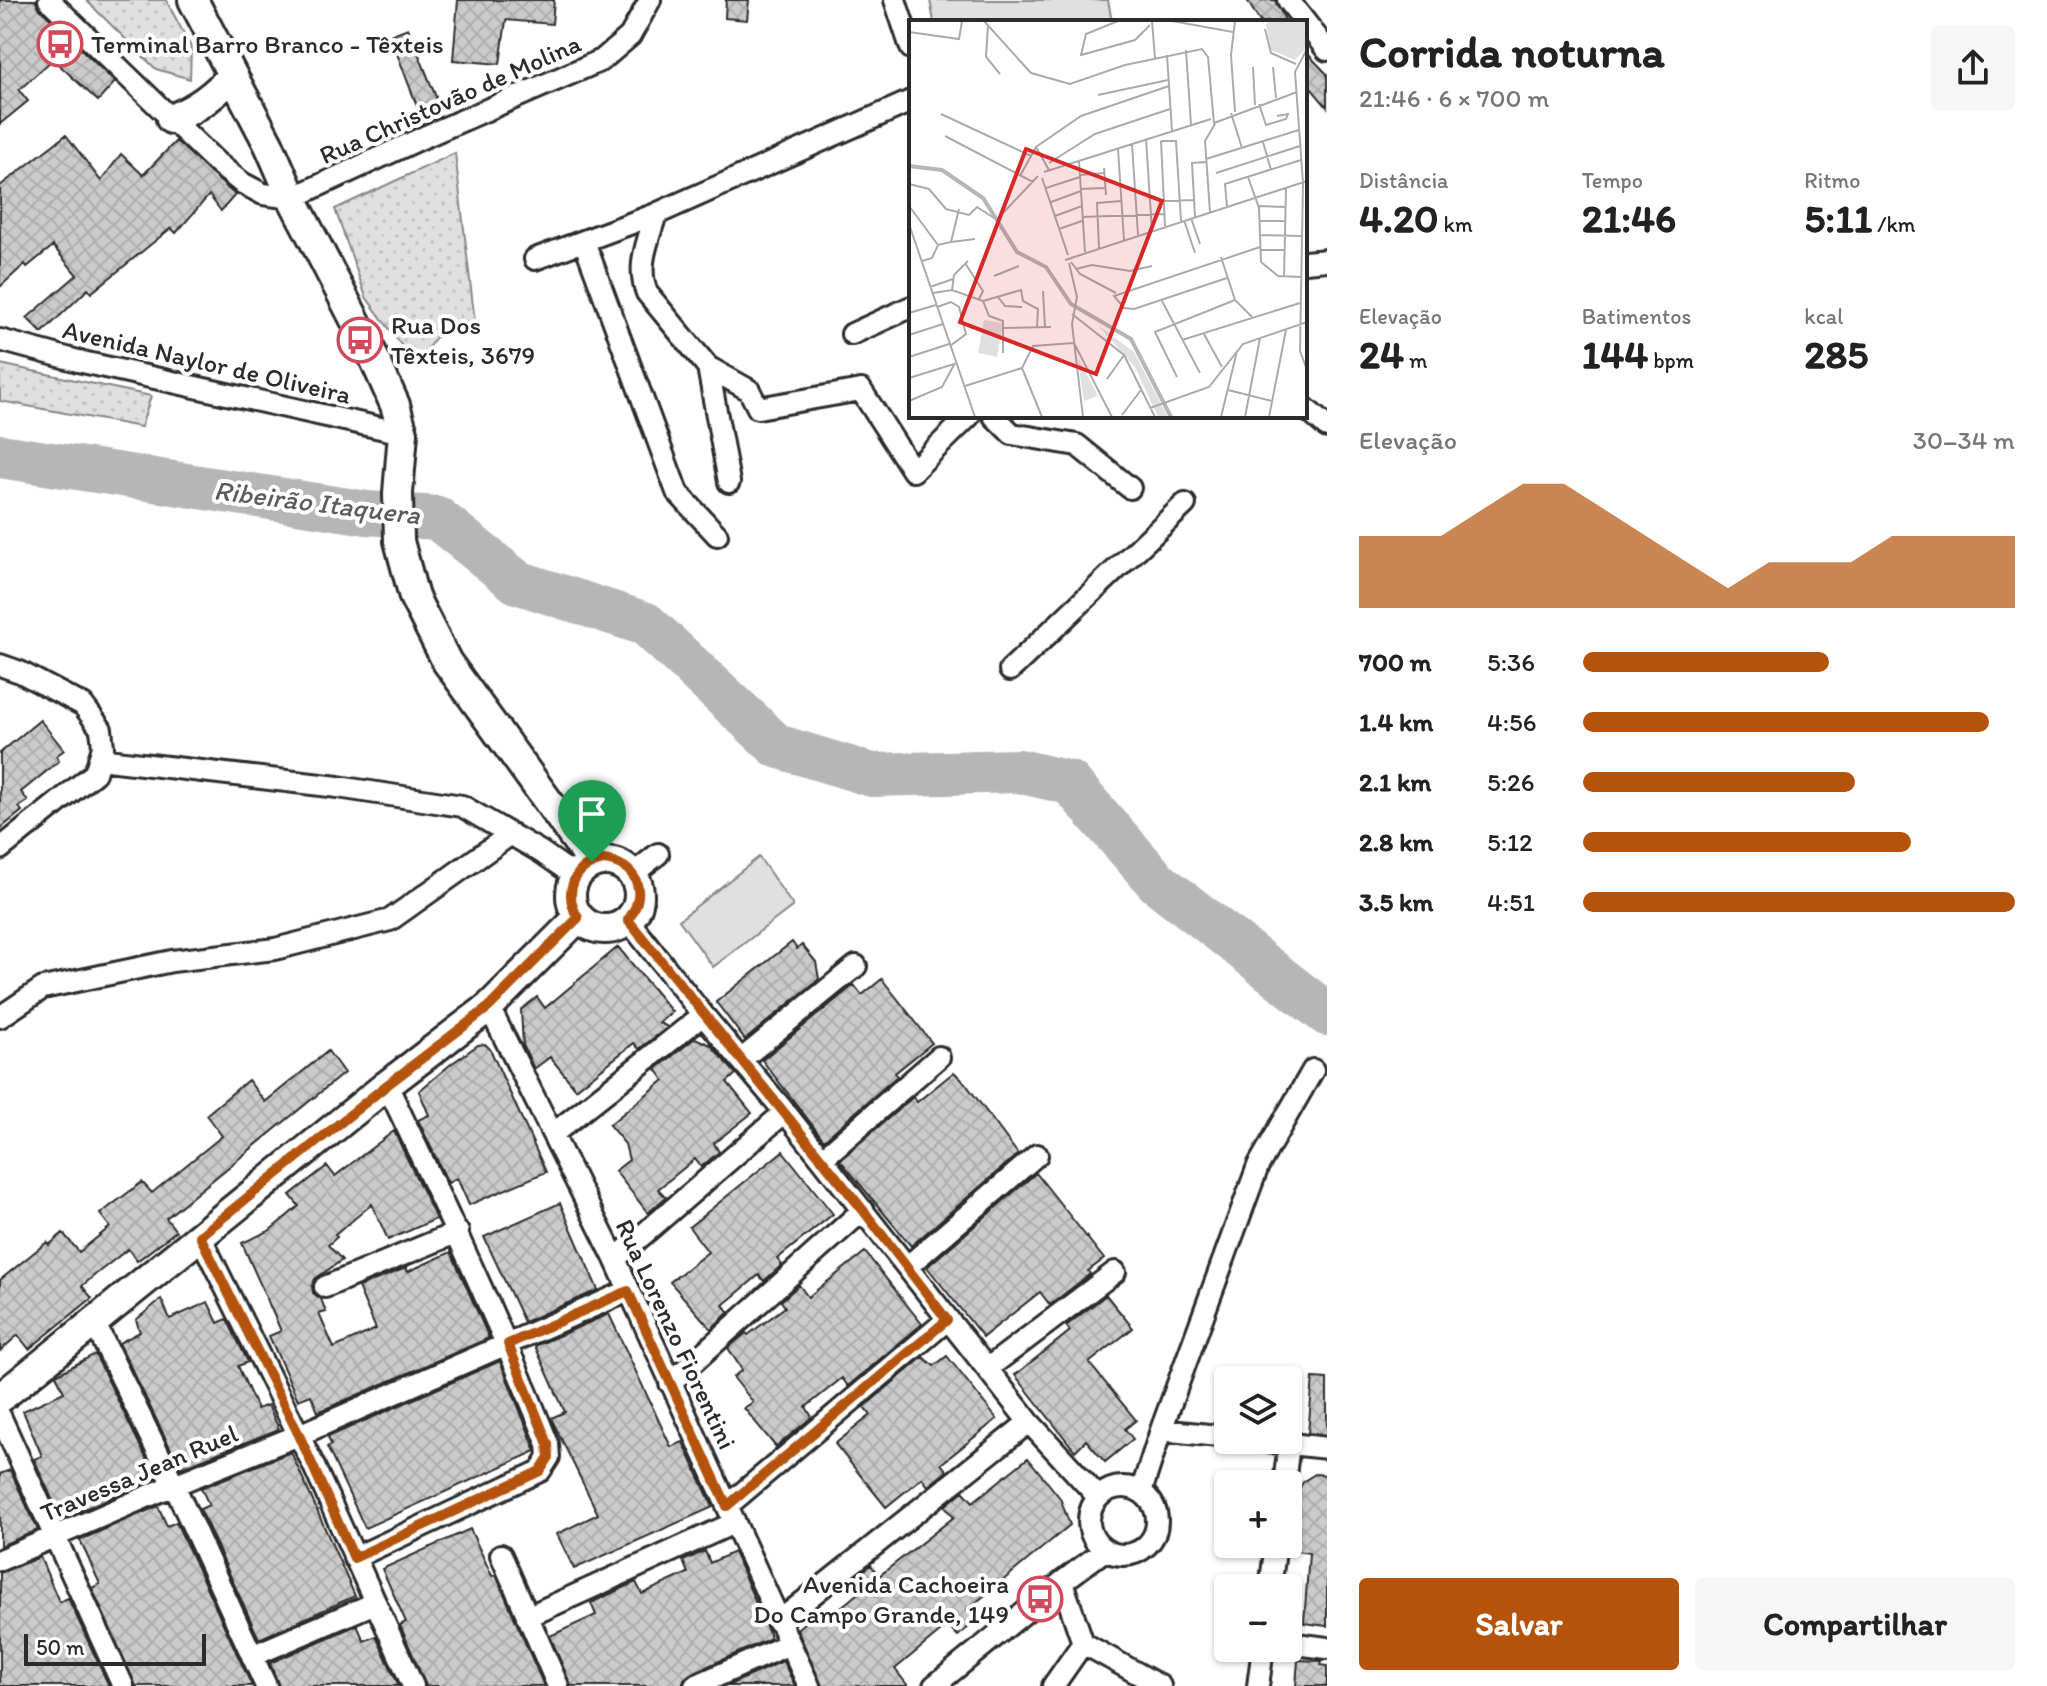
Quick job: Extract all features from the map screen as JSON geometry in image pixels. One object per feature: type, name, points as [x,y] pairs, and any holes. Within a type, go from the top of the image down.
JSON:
[{"type":"street","points":[[49,0],[171,119],[242,183],[263,194],[292,198]]},
{"type":"street","points":[[193,0],[269,145],[292,198],[370,349],[395,405],[403,433],[398,493],[399,541],[414,597],[447,662],[584,869]]},
{"type":"street","name":"Rua Christovão de Molina","points":[[292,198],[602,60],[630,36],[650,0]]},
{"type":"street","points":[[895,0],[909,42]]},
{"type":"street","points":[[1288,0],[1304,20]]},
{"type":"street","points":[[1307,24],[1327,50]]},
{"type":"street","points":[[171,119],[189,112],[219,91],[232,75]]},
{"type":"street","points":[[535,259],[656,214],[909,102]]},
{"type":"street","points":[[656,214],[641,268],[641,280],[655,306],[708,367],[749,390],[758,408],[861,390],[913,471],[967,418]]},
{"type":"street","points":[[584,241],[677,492],[717,535]]},
{"type":"street","points":[[1307,262],[1327,260]]},
{"type":"street","points":[[852,334],[909,308]]},
{"type":"street","name":"Avenida Naylor de Oliveira","points":[[0,340],[78,361],[403,433]]},
{"type":"street","points":[[708,367],[729,482]]},
{"type":"street","points":[[1307,410],[1327,427]]},
{"type":"street","points":[[996,418],[1012,434],[1077,445],[1130,488]]},
{"type":"street","points":[[1010,670],[1185,504]]},
{"type":"street","points":[[0,665],[83,705],[101,729],[103,747],[95,773],[0,849]]},
{"type":"street","points":[[99,759],[338,787],[462,806],[584,869],[615,862],[633,874],[639,898],[636,910],[628,920],[608,929],[587,925],[578,918],[570,898],[584,869]]},
{"type":"street","points":[[0,1017],[43,988],[172,961],[275,949],[390,920],[511,834]]},
{"type":"street","points":[[633,874],[658,854]]},
{"type":"street","points":[[0,1398],[387,1085],[489,1007],[578,918]]},
{"type":"street","points":[[628,920],[785,1112],[1029,1422],[1098,1497]]},
{"type":"street","points":[[742,1059],[856,966]]},
{"type":"street","name":"Rua Lorenzo Fiorentini","points":[[489,1007],[615,1259],[809,1686]]},
{"type":"street","points":[[553,1134],[703,1015]]},
{"type":"street","points":[[822,1159],[939,1057]]},
{"type":"street","points":[[1141,1492],[1258,1166],[1313,1070]]},
{"type":"street","points":[[354,1558],[540,1471],[549,1457],[548,1444],[508,1344],[387,1085]]},
{"type":"street","points":[[615,1259],[785,1112]]},
{"type":"street","points":[[908,1266],[1037,1155]]},
{"type":"street","points":[[670,1383],[863,1210]]},
{"type":"street","points":[[325,1287],[458,1232]]},
{"type":"street","points":[[200,1236],[299,1435],[413,1686]]},
{"type":"street","points":[[988,1368],[1115,1272]]},
{"type":"street","name":"Travessa Jean Ruel","points":[[0,1560],[299,1435],[628,1291]]},
{"type":"street","points":[[527,1617],[730,1514],[947,1320]]},
{"type":"street","points":[[94,1322],[174,1485],[266,1686]]},
{"type":"street","points":[[0,1416],[123,1686]]},
{"type":"street","points":[[778,1622],[1029,1422]]},
{"type":"street","points":[[1161,1430],[1214,1436]]},
{"type":"street","points":[[1302,1445],[1327,1448]]},
{"type":"street","points":[[1127,1487],[1141,1492],[1152,1503],[1157,1517],[1155,1532],[1147,1545],[1134,1554],[1119,1555],[1105,1550],[1094,1540],[1089,1525],[1090,1510],[1098,1497],[1111,1489],[1127,1487]]},
{"type":"street","points":[[934,1686],[1105,1550]]},
{"type":"street","points":[[501,1555],[558,1686]]},
{"type":"street","points":[[1062,1582],[1083,1643],[1160,1686]]},
{"type":"street","points":[[252,1656],[375,1603]]},
{"type":"street","points":[[1053,1686],[1083,1643]]},
{"type":"street","points":[[695,1686],[789,1644]]},
{"type":"street","points":[[1302,1645],[1327,1648]]},
{"type":"street","points":[[1258,1686],[1261,1662]]},
{"type":"shaded area","points":[[86,0],[166,0],[191,47],[190,79],[156,69]]},
{"type":"shaded area","points":[[930,0],[1108,0],[1112,20],[934,20]]},
{"type":"shaded area","points":[[455,153],[475,323],[448,322],[415,364],[366,297],[335,209]]},
{"type":"shaded area","points":[[0,364],[151,396],[141,427],[0,401]]},
{"type":"shaded area","points":[[759,857],[793,906],[713,967],[679,920]]},
{"type":"building","points":[[0,0],[35,0],[40,9],[115,82],[98,101],[53,59],[19,90],[28,101],[0,124]]},
{"type":"building","points":[[458,0],[554,0],[552,24],[506,20],[500,64],[453,60]]},
{"type":"building","points":[[726,0],[749,0],[747,20],[725,18]]},
{"type":"building","points":[[1247,0],[1275,0],[1285,20],[1259,20]]},
{"type":"building","points":[[408,28],[440,107],[420,114],[390,35]]},
{"type":"building","points":[[1307,53],[1327,74],[1327,107],[1307,83]]},
{"type":"building","points":[[66,135],[101,181],[121,154],[143,175],[176,141],[235,195],[221,211],[209,195],[176,233],[171,228],[91,293],[88,289],[42,333],[27,318],[77,275],[53,246],[27,267],[25,264],[0,287],[0,186]]},
{"type":"building","points":[[40,720],[64,750],[56,756],[59,761],[21,792],[28,801],[19,807],[22,811],[0,829],[0,753]]},
{"type":"building","points":[[792,942],[797,949],[802,945],[816,962],[819,979],[745,1040],[716,1002]]},
{"type":"building","points":[[618,947],[672,1012],[659,1023],[668,1027],[639,1049],[634,1043],[576,1089],[550,1057],[534,1069],[523,1045],[521,1010],[537,997],[545,1008]]},
{"type":"building","points":[[882,979],[932,1043],[895,1073],[897,1076],[824,1140],[762,1060],[854,985],[862,995]]},
{"type":"building","points":[[695,1038],[711,1045],[736,1074],[727,1082],[752,1113],[714,1143],[719,1152],[701,1167],[695,1159],[658,1189],[666,1197],[648,1213],[615,1171],[629,1160],[625,1144],[609,1125],[664,1080],[656,1069]]},
{"type":"building","points":[[485,1044],[546,1172],[469,1205],[457,1178],[448,1183],[418,1120],[429,1115],[419,1091],[451,1064],[478,1045]]},
{"type":"building","points":[[328,1051],[344,1073],[166,1218],[176,1231],[137,1261],[128,1249],[96,1274],[82,1286],[92,1298],[29,1349],[18,1335],[0,1351],[0,1280],[63,1233],[79,1252],[110,1227],[100,1214],[142,1182],[152,1193],[222,1136],[206,1115],[248,1080],[265,1102]]},
{"type":"building","points":[[954,1072],[1018,1154],[911,1246],[840,1160],[913,1097],[917,1102]]},
{"type":"building","points":[[394,1131],[436,1219],[388,1240],[372,1204],[335,1235],[337,1237],[328,1245],[342,1260],[315,1279],[312,1286],[313,1293],[321,1299],[326,1312],[319,1314],[334,1348],[376,1329],[358,1287],[406,1268],[407,1272],[451,1252],[489,1338],[318,1412],[311,1395],[298,1400],[269,1336],[281,1331],[242,1243],[269,1231],[299,1206],[290,1195],[327,1166],[335,1176]]},
{"type":"building","points":[[783,1151],[833,1214],[777,1259],[782,1265],[764,1281],[759,1275],[723,1305],[729,1312],[711,1329],[670,1282],[708,1252],[689,1227]]},
{"type":"building","points":[[1036,1173],[1104,1259],[1050,1305],[1040,1292],[983,1337],[927,1267]]},
{"type":"building","points":[[560,1203],[598,1290],[524,1322],[484,1237]]},
{"type":"building","points":[[865,1252],[922,1324],[848,1386],[842,1378],[806,1407],[812,1417],[776,1447],[744,1408],[753,1402],[733,1377],[742,1370],[728,1348],[785,1307],[781,1301],[799,1285],[808,1297]]},
{"type":"building","points":[[1106,1295],[1133,1328],[1089,1363],[1136,1420],[1125,1429],[1133,1439],[1105,1462],[1086,1440],[1075,1451],[1015,1375],[1070,1331],[1066,1326]]},
{"type":"building","points":[[161,1299],[170,1319],[208,1302],[218,1323],[227,1319],[248,1362],[238,1366],[257,1409],[268,1405],[279,1429],[180,1468],[119,1343],[140,1332],[136,1320]]},
{"type":"building","points":[[609,1314],[671,1447],[683,1442],[713,1507],[574,1569],[557,1534],[598,1514],[551,1418],[565,1412],[535,1346]]},
{"type":"building","points":[[95,1354],[156,1478],[61,1519],[34,1459],[42,1456],[23,1411],[64,1392],[56,1375]]},
{"type":"building","points":[[947,1356],[997,1419],[941,1464],[947,1471],[928,1486],[922,1478],[886,1507],[835,1444],[871,1415],[864,1407],[923,1357],[934,1366]]},
{"type":"building","points":[[500,1361],[536,1451],[365,1528],[327,1447],[331,1445],[328,1437]]},
{"type":"building","points":[[1313,1378],[1327,1379],[1327,1435],[1308,1433]]},
{"type":"building","points":[[291,1452],[355,1596],[259,1639],[200,1509],[209,1505],[201,1488]]},
{"type":"building","points":[[1028,1458],[1060,1498],[1070,1525],[967,1610],[976,1621],[958,1636],[947,1626],[895,1669],[908,1686],[822,1686],[797,1629],[818,1611],[825,1620],[862,1590],[852,1580],[871,1565],[879,1576],[954,1517],[945,1506],[963,1491],[973,1502]]},
{"type":"building","points":[[10,1470],[38,1530],[0,1546],[0,1474]]},
{"type":"building","points":[[1315,1474],[1327,1475],[1327,1626],[1304,1623],[1309,1553],[1302,1552],[1304,1481]]},
{"type":"building","points":[[158,1506],[167,1526],[176,1522],[252,1686],[136,1686],[92,1588],[100,1584],[80,1540]]},
{"type":"building","points":[[470,1529],[492,1576],[496,1575],[544,1686],[426,1686],[400,1625],[406,1622],[382,1569]]},
{"type":"building","points":[[705,1551],[710,1563],[734,1552],[771,1638],[690,1674],[682,1686],[571,1686],[550,1636],[596,1615],[591,1603],[636,1582],[642,1594],[688,1573],[683,1561]]},
{"type":"building","points":[[40,1557],[59,1602],[68,1598],[109,1686],[0,1686],[0,1573]]},
{"type":"building","points":[[357,1625],[364,1641],[376,1636],[399,1686],[279,1686],[270,1663]]},
{"type":"building","points":[[783,1661],[795,1686],[727,1686]]},
{"type":"building","points":[[1322,1661],[1321,1665],[1327,1666],[1327,1686],[1296,1686],[1298,1662]]},
{"type":"waterway","name":"Ribeirão Itaquera","points":[[0,456],[367,513],[437,518],[517,582],[646,624],[777,746],[872,775],[1019,771],[1070,783],[1157,882],[1327,1014]]},
{"type":"place","name":"Terminal Barro Branco - Têxteis","points":[[60,44]]},
{"type":"place","name":"Rua Dos Têxteis, 3679","points":[[360,340]]},
{"type":"place","name":"Avenida Cachoeira Do Campo Grande, 149","points":[[1040,1599]]},
{"type":"route","points":[[592,862],[615,862],[633,874],[639,898],[636,910],[628,920],[908,1266],[947,1320],[727,1506],[628,1291],[508,1344],[548,1444],[549,1457],[540,1471],[354,1558],[312,1462],[200,1236],[489,1007],[578,918],[570,898],[571,887],[575,876],[592,862]]}]
